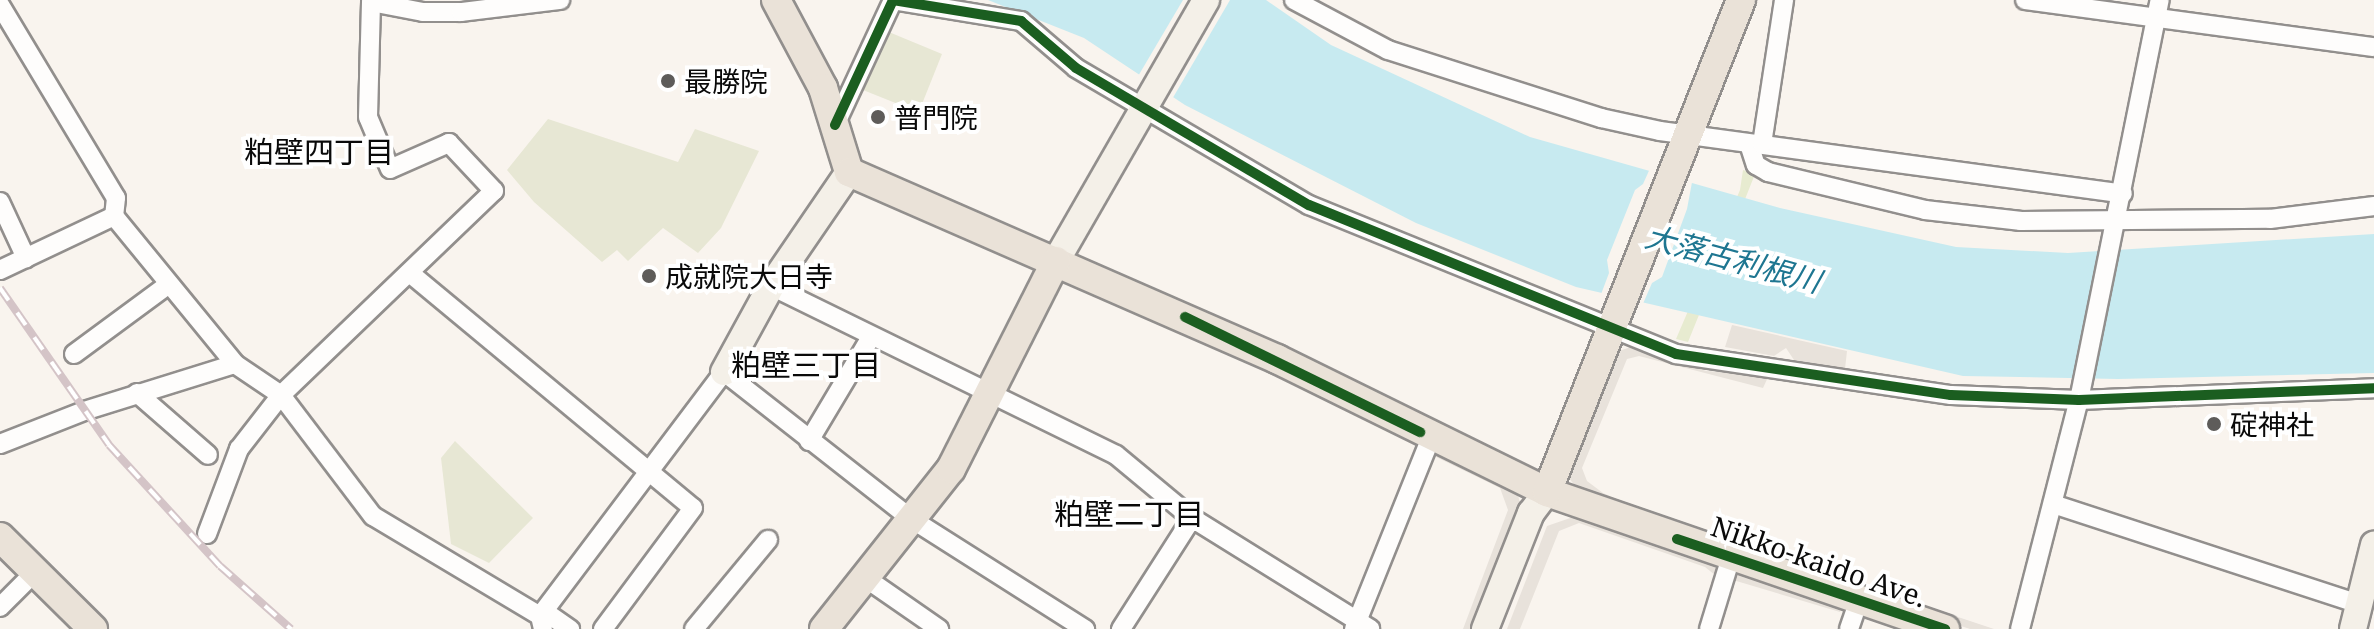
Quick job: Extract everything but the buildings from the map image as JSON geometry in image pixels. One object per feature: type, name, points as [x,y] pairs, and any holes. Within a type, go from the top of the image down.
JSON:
[{"type":"main road","points":[[724,372],[771,286],[849,172],[835,125],[806,53],[776,0]]},
{"type":"main road","points":[[824,629],[867,579],[951,469],[1056,261],[1206,0]]},
{"type":"main road","points":[[1485,629],[1531,513],[1547,492],[1741,0]]},
{"type":"main road","name":"Nikko-kaido Ave.","points":[[849,172],[1277,359],[1547,492],[1945,629]]},
{"type":"main road","points":[[1501,629],[1545,518],[1547,492]]},
{"type":"main road","points":[[0,537],[93,629]]},
{"type":"main road","points":[[2356,617],[2374,545]]},
{"type":"street","points":[[207,534],[239,449],[281,395],[411,274],[494,191],[449,143],[390,169],[368,117],[371,2],[423,12],[461,12],[560,0]]},
{"type":"street","points":[[835,125],[893,0],[1021,21],[1076,68],[1309,205],[1577,313],[1719,364],[1771,366],[1868,386],[2079,400],[2374,388]]},
{"type":"street","points":[[1294,0],[1316,6],[1388,50],[1686,142],[1755,144],[2123,194]]},
{"type":"street","points":[[1784,0],[1755,144],[1756,165],[1768,172],[1925,210],[2021,221],[2118,223],[2270,219],[2374,206]]},
{"type":"street","points":[[2025,0],[2159,9],[2374,47]]},
{"type":"street","points":[[0,5],[116,198],[114,216],[235,364],[281,395],[373,516],[542,619],[570,629]]},
{"type":"street","points":[[2020,629],[2079,400],[2118,223],[2159,9]]},
{"type":"street","points":[[0,202],[26,258]]},
{"type":"street","points":[[0,270],[114,216]]},
{"type":"street","points":[[411,274],[648,474],[693,508],[603,629]]},
{"type":"street","points":[[74,354],[169,284]]},
{"type":"street","points":[[771,286],[988,396],[1116,455],[1192,518],[1361,627],[1431,437]]},
{"type":"street","points":[[809,441],[871,337]]},
{"type":"street","points":[[0,444],[137,393],[235,364]]},
{"type":"street","points":[[542,619],[724,372],[913,520],[1085,629]]},
{"type":"street","points":[[137,393],[208,455]]},
{"type":"street","points":[[2053,504],[2356,617]]},
{"type":"street","points":[[1121,629],[1192,518]]},
{"type":"street","points":[[694,629],[768,540]]},
{"type":"street","points":[[1709,629],[1731,557]]},
{"type":"street","points":[[0,607],[35,572]]},
{"type":"street","points":[[867,579],[939,629]]},
{"type":"street","points":[[1849,629],[1859,600]]},
{"type":"green space","points":[[884,30],[942,54],[914,124],[900,118],[903,106],[858,88]]},
{"type":"green space","points":[[548,119],[678,162],[695,129],[759,151],[721,228],[698,253],[663,228],[628,261],[617,250],[602,262],[534,202],[507,170]]},
{"type":"green space","points":[[1743,170],[1755,174],[1688,342],[1676,339],[1740,190]]},
{"type":"green space","points":[[455,441],[533,518],[489,563],[451,544],[441,458]]},
{"type":"shaded area","points":[[1732,325],[1847,351],[1845,369],[1794,360],[1786,348],[1774,356],[1725,347]]},
{"type":"shaded area","points":[[1631,347],[1706,371],[1769,375],[1763,388],[1639,356],[1627,359],[1582,468],[1587,481],[1603,493],[1667,521],[1579,491],[1569,478],[1616,352]]},
{"type":"shaded area","points":[[1438,452],[1517,491],[1522,511],[1479,629],[1463,629],[1508,510],[1500,488],[1432,455]]},
{"type":"shaded area","points":[[1576,516],[1707,561],[1717,569],[1715,575],[1705,567],[1579,523],[1559,531],[1520,629],[1507,629],[1547,526]]},
{"type":"shaded area","points":[[1813,570],[1994,629],[1970,629],[1814,577]]},
{"type":"shaded area","points":[[1737,572],[1842,607],[1840,612],[1733,580]]},
{"type":"water","name":"大落古利根川","points":[[988,0],[1266,0],[1331,45],[1530,137],[1780,208],[1956,247],[2068,253],[2374,234],[2374,373],[2118,379],[1963,376],[1576,287],[1416,223],[1185,105],[1084,38]]},
{"type":"pier","points":[[1183,0],[1230,0],[1171,101],[1137,78]]},
{"type":"pier","points":[[1652,164],[1693,177],[1687,209],[1662,277],[1652,283],[1642,306],[1600,297],[1609,273],[1607,260],[1635,190],[1643,184]]},
{"type":"railway","points":[[0,288],[109,445],[220,566],[291,629]]},
{"type":"cycle path","points":[[835,125],[893,0],[1021,21],[1076,68],[1309,205],[1676,354],[1951,395],[2079,400],[2374,388]]},
{"type":"cycle path","points":[[1185,317],[1420,432]]},
{"type":"cycle path","points":[[1677,539],[1945,629]]},
{"type":"place","name":"最勝院","points":[[668,81]]},
{"type":"place","name":"普門院","points":[[878,117]]},
{"type":"place","name":"成就院大日寺","points":[[649,276]]},
{"type":"place","name":"碇神社","points":[[2214,424]]},
{"type":"district","name":"粕壁四丁目","points":[[319,152]]},
{"type":"district","name":"粕壁三丁目","points":[[806,365]]},
{"type":"district","name":"粕壁二丁目","points":[[1129,514]]}]
